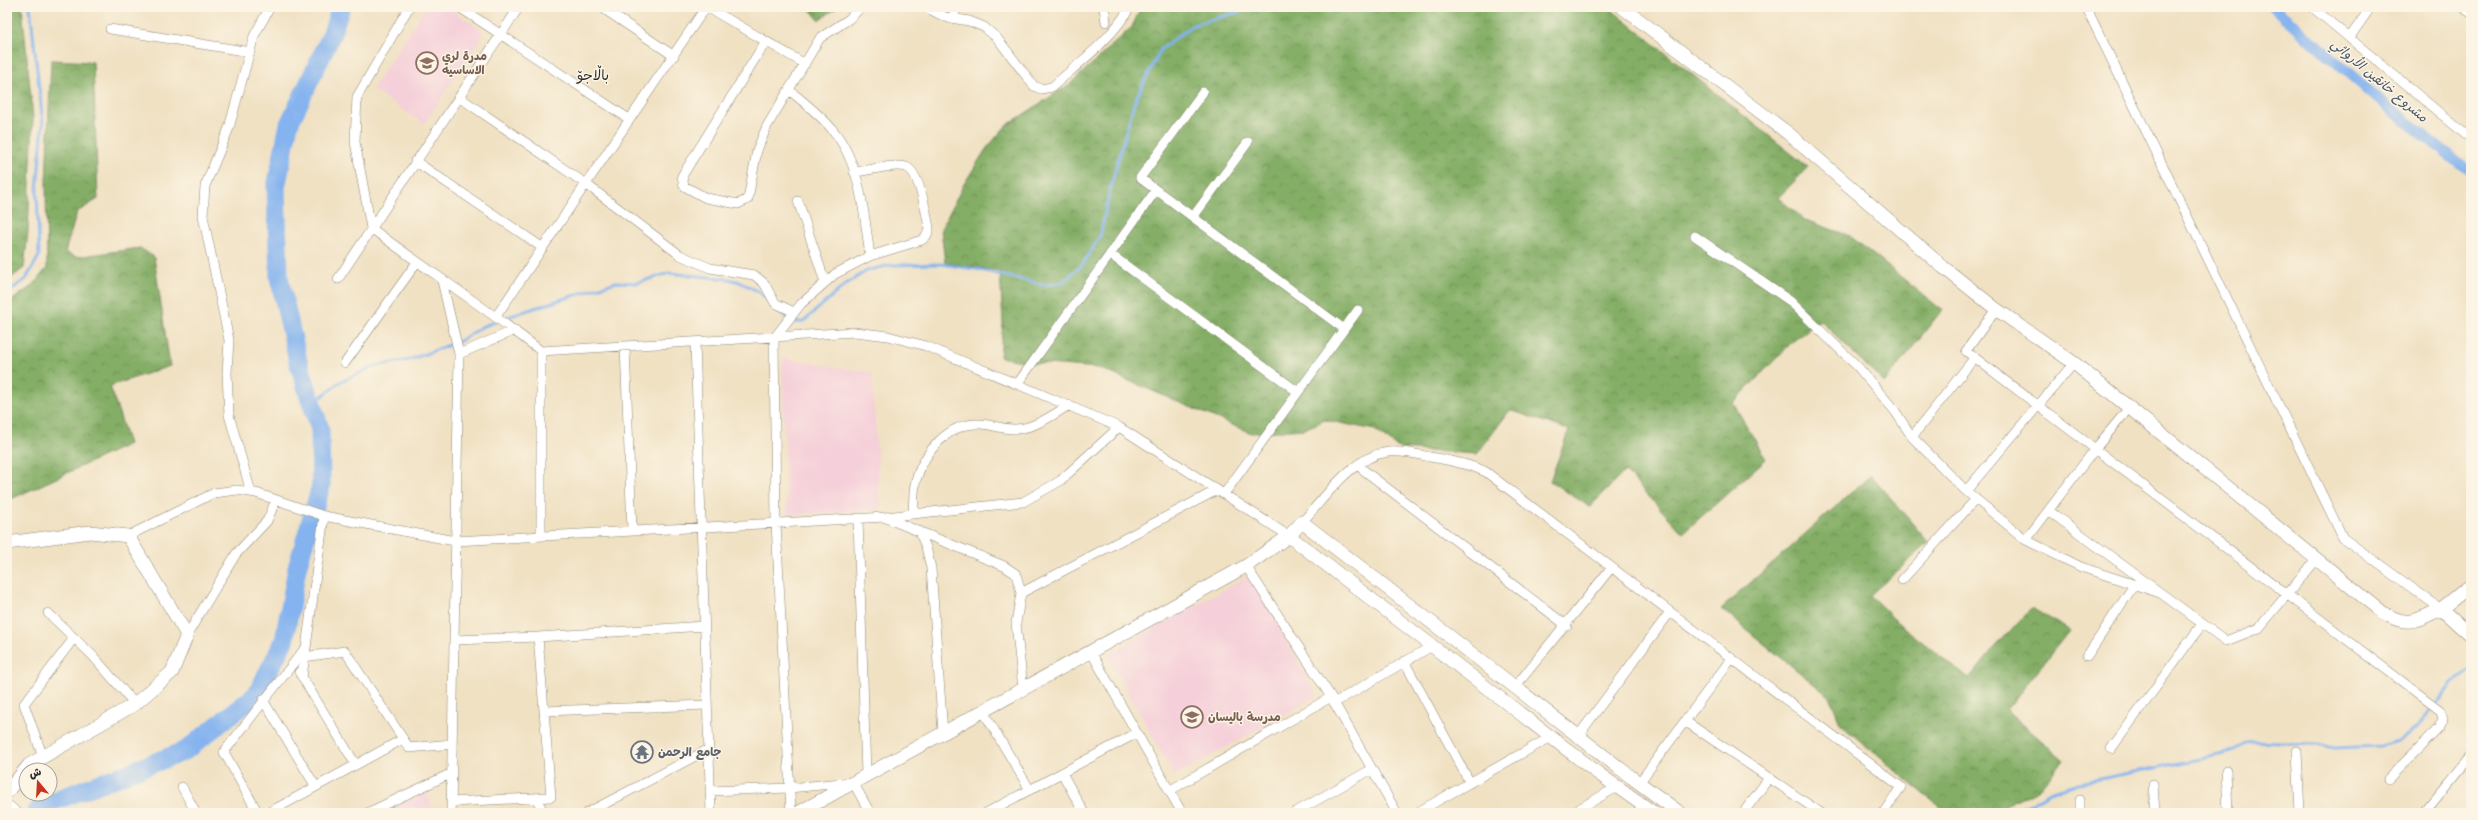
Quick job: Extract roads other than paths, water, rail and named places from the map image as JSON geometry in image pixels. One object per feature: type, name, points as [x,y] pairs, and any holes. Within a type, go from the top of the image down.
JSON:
[{"type":"street","points":[[251,492],[228,415],[227,372],[229,340],[203,216],[205,186],[212,164],[229,128],[254,36],[270,7]]},
{"type":"street","points":[[409,7],[357,97],[355,142],[371,228],[442,281],[497,315],[541,351],[695,343],[855,332],[888,336],[926,346],[1018,383],[1119,427],[1289,536],[1599,774],[1654,813]]},
{"type":"street","points":[[459,7],[629,119]]},
{"type":"street","points":[[338,279],[415,161],[520,7]]},
{"type":"street","points":[[601,7],[674,56]]},
{"type":"street","points":[[497,315],[629,119],[707,7],[805,64]]},
{"type":"street","points":[[766,41],[682,176],[684,186],[715,200],[738,204],[746,202],[750,195],[760,142],[789,90],[820,38],[849,19],[861,7]]},
{"type":"street","points":[[925,7],[951,19],[976,23],[991,32],[1034,86],[1044,90],[1052,88],[1114,30],[1130,7]]},
{"type":"street","points":[[951,19],[958,7]]},
{"type":"street","points":[[1104,7],[1106,22]]},
{"type":"street","points":[[1622,7],[1790,134],[1943,267],[1996,309],[2074,363],[2382,612],[2400,622],[2414,621],[2441,609],[2471,585]]},
{"type":"street","points":[[2086,7],[2343,538],[2441,609],[2470,636]]},
{"type":"street","points":[[2312,7],[2471,139]]},
{"type":"street","points":[[2350,37],[2371,7]]},
{"type":"street","points":[[2462,7],[2471,13]]},
{"type":"street","points":[[110,29],[250,52]]},
{"type":"street","points":[[789,90],[832,130],[846,152],[854,172],[864,214],[870,256]]},
{"type":"street","points":[[1203,92],[1140,178],[1344,329]]},
{"type":"street","points":[[459,97],[586,184],[680,255],[710,268],[754,275],[764,283],[775,303],[794,312]]},
{"type":"street","points":[[1193,217],[1248,142]]},
{"type":"street","points":[[415,161],[543,248]]},
{"type":"street","points":[[791,813],[776,523],[774,338],[794,312],[825,282],[846,267],[870,256],[922,240],[929,232],[929,225],[916,177],[909,168],[902,166],[854,172]]},
{"type":"street","points":[[1018,383],[1156,190]]},
{"type":"street","points":[[798,201],[825,282]]},
{"type":"street","points":[[1695,236],[1790,301],[1858,367],[1895,411],[1912,437],[1966,491],[2026,540],[2081,567],[2160,593]]},
{"type":"street","points":[[1110,254],[1298,392]]},
{"type":"street","points":[[345,363],[416,262]]},
{"type":"street","points":[[442,281],[459,354],[451,813]]},
{"type":"street","points":[[1996,309],[1966,351],[2441,711],[2443,719],[2438,729],[2388,779]]},
{"type":"street","points":[[1021,593],[1220,492],[1298,392],[1358,310]]},
{"type":"street","points":[[459,354],[515,330]]},
{"type":"street","points":[[695,343],[711,813]]},
{"type":"street","points":[[625,346],[632,531]]},
{"type":"street","points":[[541,351],[541,536]]},
{"type":"street","points":[[1912,437],[1975,357]]},
{"type":"street","points":[[1966,491],[2037,404],[2074,363]]},
{"type":"street","points":[[913,514],[915,481],[930,451],[940,439],[957,428],[980,424],[998,429],[1017,429],[1042,422],[1069,405]]},
{"type":"street","points":[[2026,540],[2095,449],[2129,408]]},
{"type":"street","points":[[7,543],[90,532],[128,536],[214,493],[237,490],[251,492],[324,516],[455,541],[885,517],[1023,502],[1060,481],[1119,427]]},
{"type":"street","points":[[798,813],[1246,566],[1289,536],[1357,466],[1380,454],[1398,452],[1475,467],[1503,482],[1611,568],[1901,787],[1882,813]]},
{"type":"street","points":[[1357,466],[1567,626]]},
{"type":"street","points":[[1902,580],[1976,499]]},
{"type":"street","points":[[7,792],[29,765],[135,704],[172,672],[187,635],[236,554],[267,521],[276,500]]},
{"type":"street","points":[[2048,511],[2226,640],[2259,628],[2316,560]]},
{"type":"street","points":[[258,813],[224,752],[306,647],[324,516]]},
{"type":"street","points":[[885,517],[1004,566],[1016,574],[1021,593],[1016,623],[1023,689]]},
{"type":"street","points":[[858,518],[866,775]]},
{"type":"street","points":[[1302,522],[1609,760],[1680,813]]},
{"type":"street","points":[[919,531],[926,547],[931,568],[943,733]]},
{"type":"street","points":[[128,536],[187,635]]},
{"type":"street","points":[[1246,566],[1332,700],[1397,813]]},
{"type":"street","points":[[1515,687],[1567,626],[1611,568]]},
{"type":"street","points":[[2086,656],[2134,585]]},
{"type":"street","points":[[1578,736],[1670,612]]},
{"type":"street","points":[[48,613],[92,655],[135,704]]},
{"type":"street","points":[[2112,749],[2202,624]]},
{"type":"street","points":[[454,640],[538,637],[704,626]]},
{"type":"street","points":[[451,802],[551,797],[538,637]]},
{"type":"street","points":[[43,757],[24,704],[74,638]]},
{"type":"street","points":[[1170,791],[1432,646]]},
{"type":"street","points":[[298,659],[345,652],[409,748],[452,744]]},
{"type":"street","points":[[1091,652],[1182,813]]},
{"type":"street","points":[[298,659],[302,676],[356,765]]},
{"type":"street","points":[[1639,783],[1731,659]]},
{"type":"street","points":[[1404,662],[1470,782]]},
{"type":"street","points":[[1473,677],[1484,663]]},
{"type":"street","points":[[264,700],[316,787]]},
{"type":"street","points":[[544,711],[707,705]]},
{"type":"street","points":[[983,711],[1030,790]]},
{"type":"street","points":[[1684,721],[1821,813]]},
{"type":"street","points":[[986,813],[1137,733]]},
{"type":"street","points":[[1416,813],[1551,737]]},
{"type":"street","points":[[268,813],[403,739]]},
{"type":"street","points":[[587,813],[709,749]]},
{"type":"street","points":[[2297,751],[2300,813]]},
{"type":"street","points":[[2424,813],[2471,756]]},
{"type":"street","points":[[1599,774],[1609,760]]},
{"type":"street","points":[[1294,813],[1372,769]]},
{"type":"street","points":[[2226,770],[2228,813]]},
{"type":"street","points":[[367,813],[452,773]]},
{"type":"street","points":[[1062,773],[1084,813]]},
{"type":"street","points":[[1742,813],[1769,778]]},
{"type":"street","points":[[710,792],[789,788],[852,782]]},
{"type":"street","points":[[852,782],[870,813]]},
{"type":"street","points":[[2153,784],[2154,813]]},
{"type":"street","points":[[182,787],[196,813]]},
{"type":"street","points":[[1572,813],[1617,787]]},
{"type":"street","points":[[536,798],[544,813]]},
{"type":"street","points":[[2080,800],[2080,813]]},
{"type":"street","points":[[7,804],[18,813]]},
{"type":"waterway","points":[[7,293],[26,279],[39,256],[37,190],[43,123],[30,7]]},
{"type":"waterway","points":[[36,813],[43,805],[185,751],[257,694],[284,641],[297,568],[321,486],[320,429],[298,361],[279,277],[276,188],[289,124],[331,36],[341,7]]},
{"type":"waterway","points":[[776,308],[792,322],[803,322],[846,284],[868,270],[892,265],[941,264],[976,269],[1045,285],[1063,282],[1083,264],[1100,236],[1111,185],[1135,100],[1161,49],[1193,25],[1256,7]]},
{"type":"waterway","name":"مشروع خانقين الأروائي","points":[[2273,7],[2384,104],[2471,172]]},
{"type":"waterway","points":[[314,409],[321,397],[340,382],[375,366],[409,360],[460,341],[481,327],[519,313],[616,282],[637,283],[669,273],[729,279],[740,282],[759,292],[771,303]]},
{"type":"waterway","points":[[2013,813],[2050,792],[2079,783],[2225,754],[2251,742],[2317,744],[2335,748],[2381,746],[2398,741],[2419,726],[2451,685],[2471,667]]},
{"type":"place","name":"مدرة لري الاساسیه","points":[[427,63]]},
{"type":"place","name":"مدرسة بالیسان","points":[[1192,717]]},
{"type":"place","name":"جامع الرحمن","points":[[642,752]]},
{"type":"district","name":"باڵاجۆ","points":[[593,75]]}]
